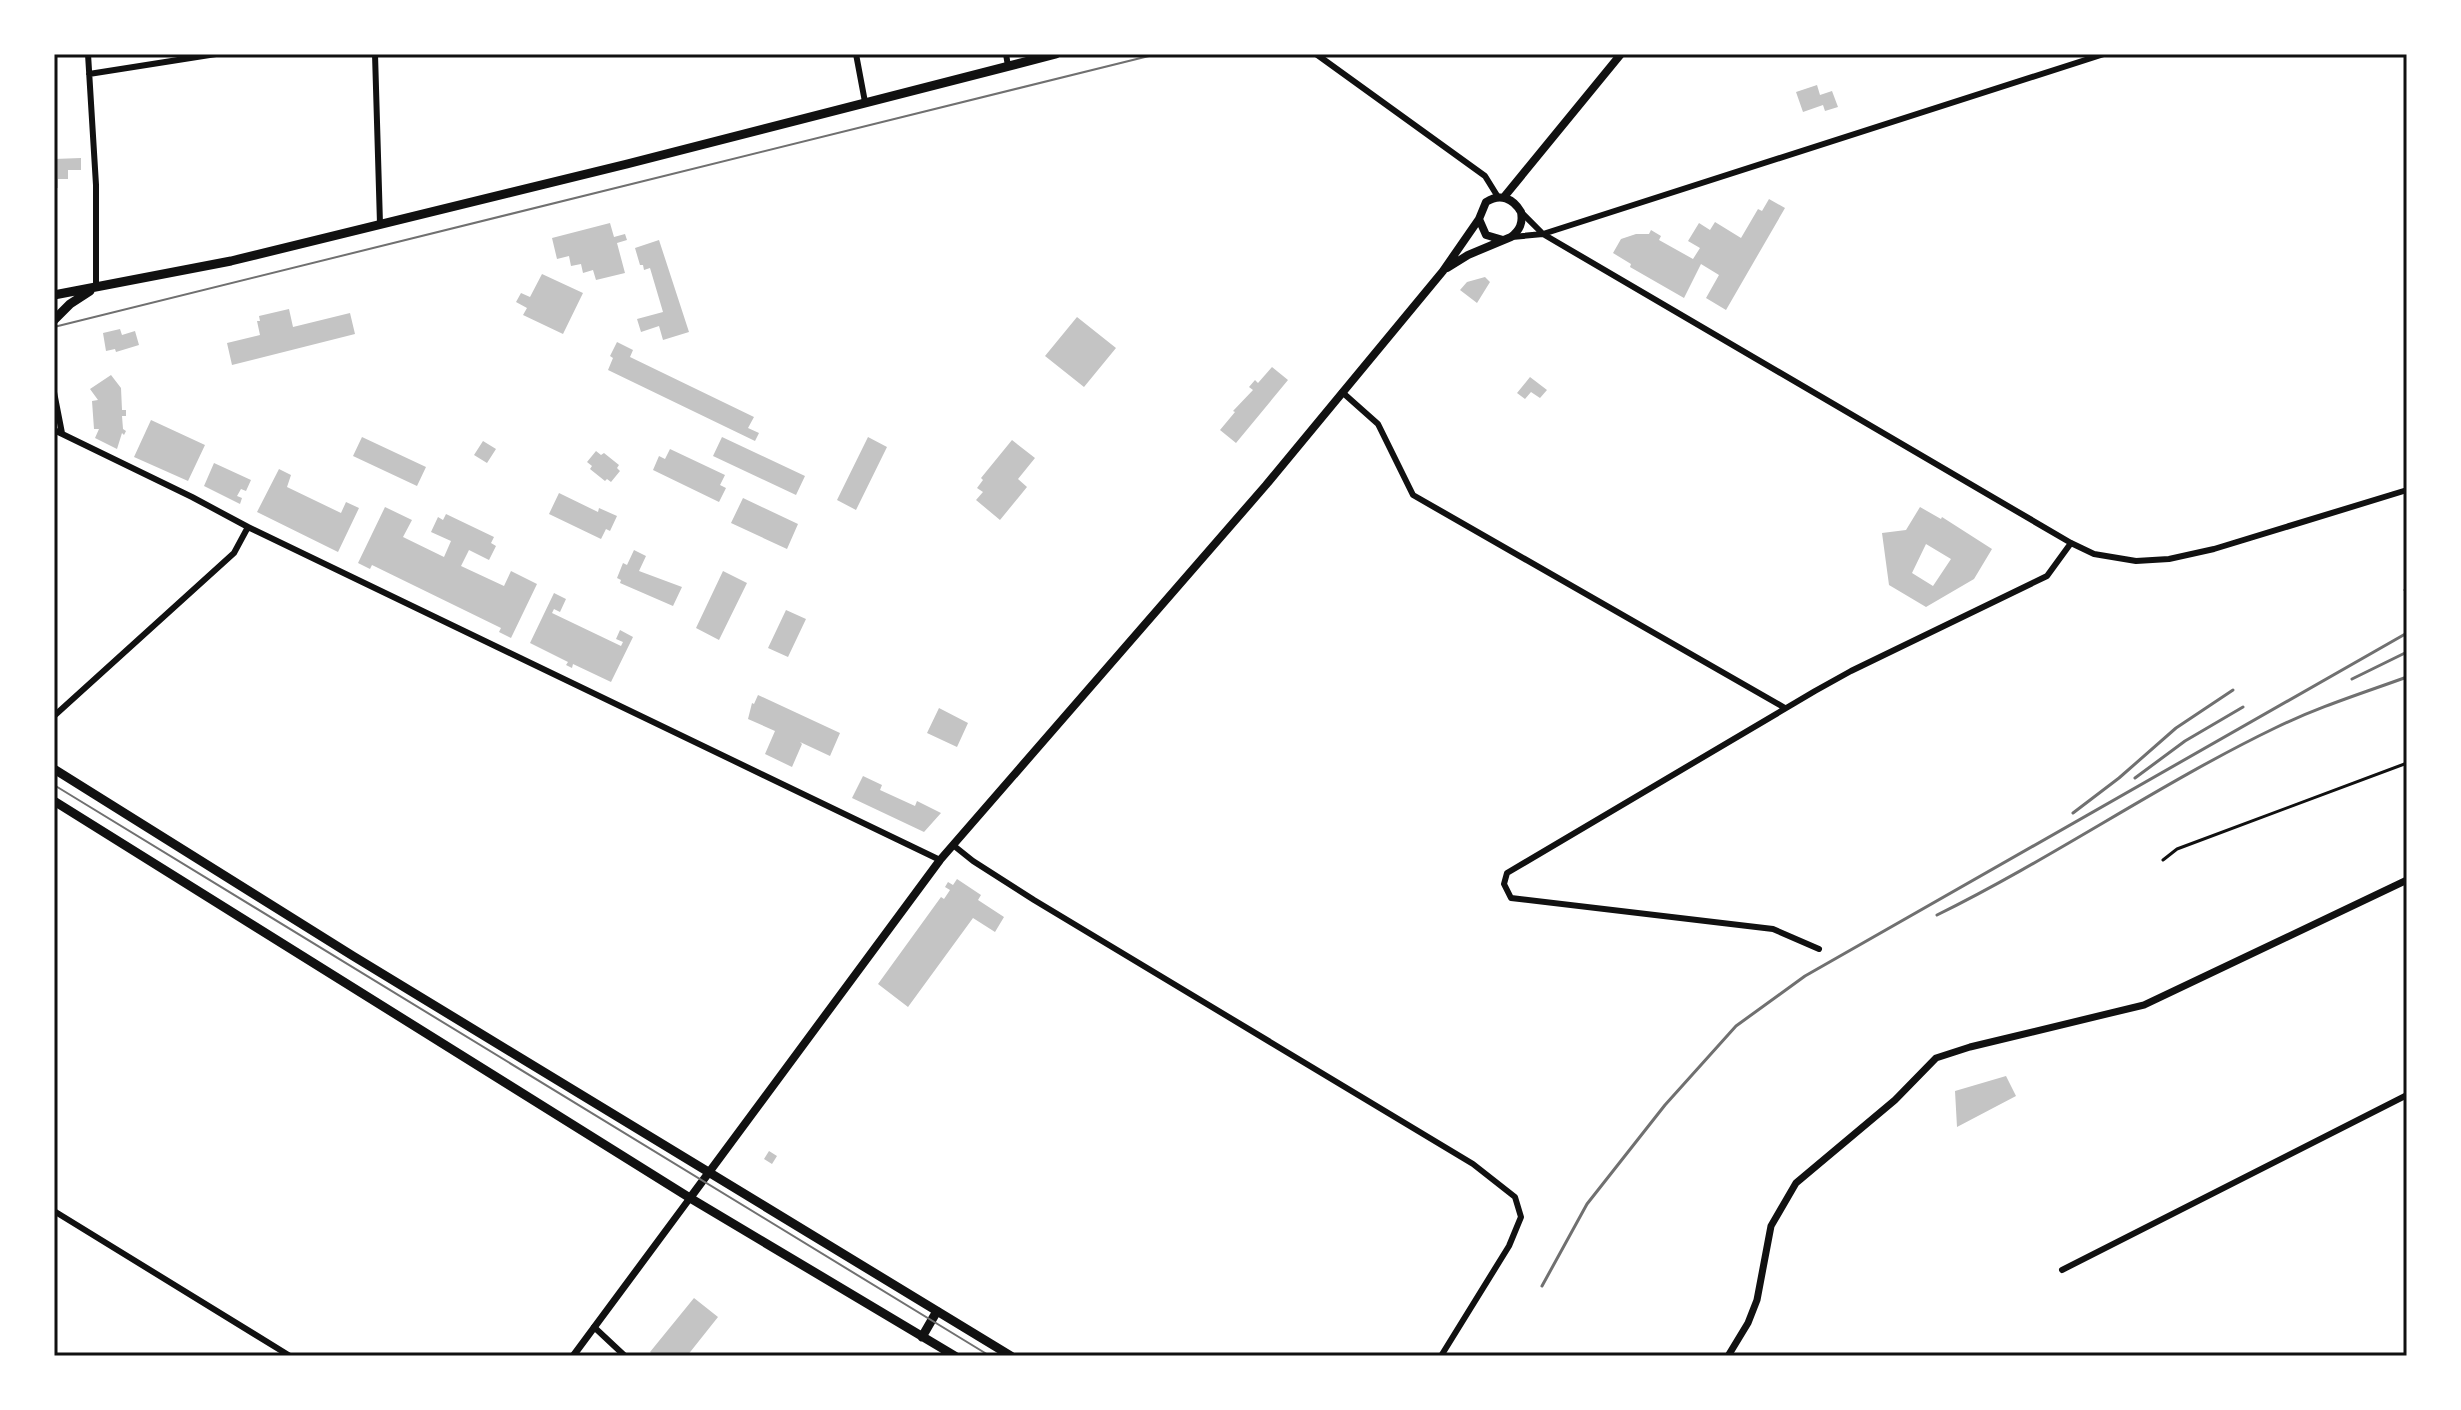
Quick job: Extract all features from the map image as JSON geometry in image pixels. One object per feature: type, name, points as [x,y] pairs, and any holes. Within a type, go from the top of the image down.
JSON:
[{"type":"main road","points":[[54,295],[231,261],[1056,54]]},
{"type":"main road","points":[[690,1198],[940,860],[1266,485],[1443,271],[1479,219],[1486,202],[1501,197],[1621,54]]},
{"type":"main road","points":[[1443,271],[1468,255],[1507,239],[1521,226],[1521,212],[1517,205],[1501,197]]},
{"type":"main road","points":[[1479,219],[1486,235],[1507,239]]},
{"type":"main road","points":[[54,320],[70,304],[96,287]]},
{"type":"main road","points":[[54,769],[1011,1356]]},
{"type":"main road","points":[[54,801],[690,1198],[955,1356]]},
{"type":"main road","points":[[922,1337],[937,1311]]},
{"type":"street","points":[[88,54],[96,185],[96,287]]},
{"type":"street","points":[[89,74],[216,54]]},
{"type":"street","points":[[375,54],[380,224]]},
{"type":"street","points":[[856,54],[865,102]]},
{"type":"street","points":[[1006,54],[1008,66]]},
{"type":"street","points":[[1316,54],[1485,176],[1501,197]]},
{"type":"street","points":[[1507,239],[1543,234],[2104,54]]},
{"type":"street","points":[[1521,212],[1543,234],[2094,554],[2136,561],[2169,559],[2214,549],[2407,490]]},
{"type":"street","points":[[54,392],[62,433]]},
{"type":"street","points":[[1342,392],[1378,424],[1413,495],[1785,708]]},
{"type":"street","points":[[54,430],[248,527],[940,860]]},
{"type":"street","points":[[54,716],[234,553],[248,527]]},
{"type":"street","points":[[1819,949],[1773,929],[1511,898],[1504,884],[1507,873],[1785,708],[1851,671],[2047,576],[2071,543]]},
{"type":"street","points":[[953,845],[1004,882],[1466,1159],[1515,1197],[1521,1217],[1509,1246],[1441,1356]]},
{"type":"street","points":[[1728,1356],[1748,1323],[1757,1300],[1771,1226],[1785,1198],[1796,1183],[1895,1100],[1936,1058],[2144,1005],[2407,880]]},
{"type":"street","points":[[2062,1270],[2407,1095]]},
{"type":"street","points":[[573,1356],[690,1198]]},
{"type":"street","points":[[54,1211],[290,1356]]},
{"type":"street","points":[[594,1327],[625,1356]]},
{"type":"lane","points":[[2163,860],[2177,849],[2407,763]]},
{"type":"building","points":[[1817,85],[1820,95],[1832,91],[1838,107],[1825,111],[1823,105],[1803,112],[1796,92]]},
{"type":"building","points":[[81,158],[81,170],[68,170],[68,179],[58,179],[58,188],[54,188],[54,159]]},
{"type":"building","points":[[1769,199],[1785,208],[1726,310],[1706,298],[1719,275],[1701,264],[1684,298],[1630,267],[1631,264],[1613,253],[1621,239],[1649,234],[1651,230],[1661,236],[1659,240],[1693,259],[1700,248],[1688,241],[1699,223],[1710,230],[1715,222],[1741,238],[1758,209],[1762,211]]},
{"type":"building","points":[[610,223],[614,237],[625,234],[627,240],[617,243],[625,273],[596,280],[593,270],[583,273],[581,264],[571,266],[569,256],[557,259],[552,238]]},
{"type":"building","points":[[659,240],[689,332],[663,340],[659,326],[641,332],[637,319],[663,312],[650,268],[644,270],[640,265],[635,248]]},
{"type":"building","points":[[542,274],[583,293],[563,334],[523,315],[527,308],[516,302],[521,293],[530,297]]},
{"type":"building","points":[[1485,277],[1490,282],[1477,303],[1460,290],[1467,282]]},
{"type":"building","points":[[289,309],[293,327],[350,313],[355,334],[232,365],[227,343],[260,335],[259,316]]},
{"type":"building","points":[[1077,317],[1116,348],[1084,387],[1045,356]]},
{"type":"building","points":[[120,329],[122,335],[135,331],[139,345],[116,352],[115,349],[106,351],[103,333]]},
{"type":"building","points":[[617,342],[633,350],[630,357],[754,417],[748,428],[759,433],[755,441],[608,370]]},
{"type":"building","points":[[1272,367],[1288,380],[1236,443],[1220,430],[1253,390],[1249,387],[1255,380],[1258,383]]},
{"type":"building","points":[[111,375],[121,388],[122,410],[126,410],[126,416],[122,416],[126,431],[124,435],[122,433],[117,449],[95,438],[99,429],[94,429],[92,401],[98,400],[90,389]]},
{"type":"building","points":[[1530,377],[1547,390],[1540,398],[1531,392],[1525,399],[1517,393]]},
{"type":"building","points":[[151,420],[205,445],[188,481],[134,457]]},
{"type":"building","points":[[362,437],[426,467],[417,486],[353,456]]},
{"type":"building","points":[[722,437],[805,476],[796,495],[713,456]]},
{"type":"building","points":[[868,437],[887,447],[856,510],[837,500]]},
{"type":"building","points":[[1012,440],[1035,458],[1018,479],[1027,487],[1000,520],[976,500],[983,492],[977,488],[983,480],[981,478]]},
{"type":"building","points":[[483,441],[496,449],[487,463],[474,455]]},
{"type":"building","points":[[670,449],[725,475],[720,485],[726,488],[719,502],[653,470],[659,456],[665,459]]},
{"type":"building","points":[[596,451],[601,455],[604,453],[619,465],[617,468],[620,471],[611,482],[590,469],[592,466],[587,462]]},
{"type":"building","points":[[214,463],[251,480],[246,491],[241,489],[237,496],[242,498],[240,504],[204,486]]},
{"type":"building","points":[[279,469],[291,475],[287,487],[341,513],[346,502],[359,508],[338,552],[257,512]]},
{"type":"building","points":[[559,493],[598,512],[599,508],[617,516],[610,531],[606,529],[601,539],[549,514]]},
{"type":"building","points":[[743,498],[798,524],[787,549],[731,523]]},
{"type":"building","points":[[385,507],[412,520],[403,537],[444,557],[451,541],[431,532],[438,517],[443,520],[446,514],[494,537],[491,543],[496,546],[489,560],[469,550],[461,566],[504,586],[511,571],[537,584],[511,638],[499,632],[501,628],[372,565],[370,569],[358,563]]},
{"type":"building","points":[[1920,507],[1942,517],[1992,549],[1974,579],[1926,607],[1889,585],[1882,533],[1906,530]],"holes":[[[1926,544],[1951,559],[1933,586],[1912,573]]]},
{"type":"building","points":[[634,550],[646,556],[639,571],[682,587],[673,606],[620,583],[621,580],[617,578],[623,563],[627,565]]},
{"type":"building","points":[[723,571],[747,583],[719,640],[696,628]]},
{"type":"building","points":[[554,593],[566,599],[560,612],[554,609],[552,613],[621,646],[623,642],[616,639],[620,630],[633,637],[611,682],[573,664],[572,668],[566,665],[568,662],[530,643]]},
{"type":"building","points":[[786,610],[806,619],[788,657],[768,648]]},
{"type":"building","points":[[758,695],[840,733],[830,756],[800,742],[802,744],[792,767],[765,754],[775,731],[748,719],[752,703]]},
{"type":"building","points":[[939,708],[968,723],[957,747],[927,733]]},
{"type":"building","points":[[863,776],[882,785],[880,790],[915,806],[917,801],[941,813],[924,832],[852,798]]},
{"type":"building","points":[[957,879],[981,895],[978,900],[1004,917],[995,932],[973,918],[908,1007],[878,984],[941,897],[944,899],[950,890],[945,887],[948,882],[953,885]]},
{"type":"building","points":[[2006,1076],[2016,1096],[1957,1127],[1955,1091]]},
{"type":"building","points":[[769,1151],[777,1156],[772,1164],[764,1159]]},
{"type":"building","points":[[694,1298],[718,1317],[687,1356],[654,1356],[650,1352]]},
{"type":"tram line","points":[[54,327],[1157,54]]},
{"type":"tram line","points":[[54,785],[990,1356]]},
{"type":"railway","points":[[1542,1286],[1587,1204],[1665,1105],[1736,1026],[1805,976],[2407,633]]},
{"type":"railway","points":[[2352,679],[2407,652]]},
{"type":"railway","points":[[1937,915],[2275,728],[2407,677]]},
{"type":"railway","points":[[2073,813],[2176,728],[2233,690]]},
{"type":"railway","points":[[2135,778],[2185,741],[2243,707]]}]
